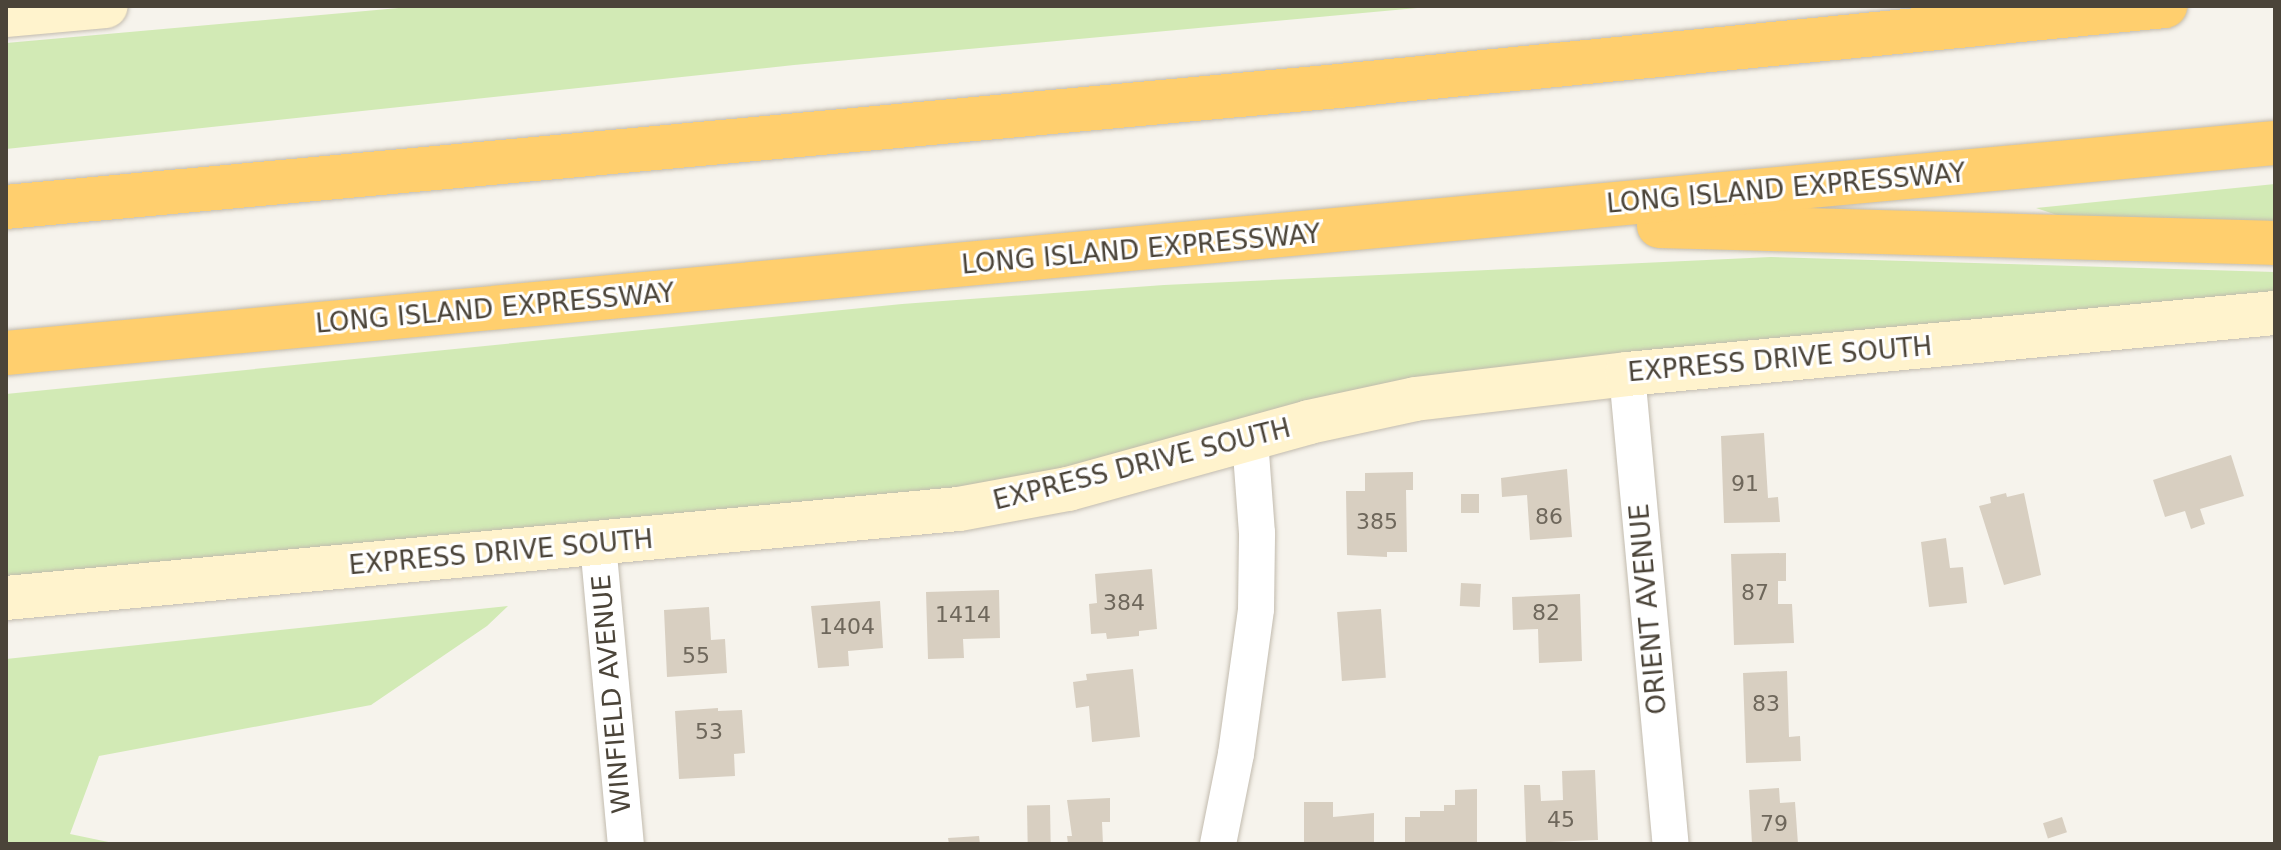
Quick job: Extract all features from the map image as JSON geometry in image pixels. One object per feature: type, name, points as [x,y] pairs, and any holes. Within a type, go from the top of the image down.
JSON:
[{"type":"highway","points":[[1349,85],[1905,6]]},
{"type":"highway","points":[[6,207],[1349,85],[2165,6]]},
{"type":"highway","name":"LONG ISLAND EXPRESSWAY","points":[[6,353],[2275,143]]},
{"type":"highway","points":[[1057,258],[1641,226],[2275,243]]},
{"type":"main road","points":[[6,15],[106,6]]},
{"type":"main road","name":"EXPRESS DRIVE SOUTH","points":[[6,598],[902,516],[1015,500],[1125,475],[1309,422],[1415,399],[1627,374],[2275,313]]},
{"type":"street","name":"ORIENT AVENUE","points":[[1627,374],[1671,844]]},
{"type":"street","points":[[1218,844],[1236,754],[1256,609],[1257,533],[1250,440]]},
{"type":"street","name":"WINFIELD AVENUE","points":[[598,544],[626,844]]},
{"type":"green space","points":[[421,6],[1439,6],[794,65],[6,149],[6,43]]},
{"type":"green space","points":[[2275,184],[2275,226],[2075,221],[2036,208]]},
{"type":"green space","points":[[1771,257],[2275,272],[2275,298],[1444,380],[1094,470],[961,492],[6,581],[6,394],[902,304],[1164,285]]},
{"type":"green space","points":[[508,606],[487,626],[371,705],[99,756],[70,834],[118,844],[6,844],[6,659]]},
{"type":"building","points":[[1764,433],[1768,498],[1778,497],[1780,522],[1724,523],[1721,436]]},
{"type":"building","points":[[2231,455],[2244,496],[2200,509],[2205,524],[2191,529],[2185,511],[2165,517],[2153,480]]},
{"type":"building","points":[[1567,469],[1572,537],[1530,540],[1527,495],[1502,497],[1501,478]]},
{"type":"building","points":[[1413,472],[1413,490],[1406,490],[1407,552],[1387,552],[1387,557],[1347,555],[1346,491],[1365,491],[1365,473]]},
{"type":"building","points":[[2006,493],[2007,497],[2024,493],[2041,575],[2004,585],[1979,506],[1991,503],[1990,497]]},
{"type":"building","points":[[1461,494],[1479,494],[1479,513],[1461,513]]},
{"type":"building","points":[[1946,538],[1950,568],[1963,567],[1967,603],[1929,607],[1921,542]]},
{"type":"building","points":[[1786,553],[1786,581],[1778,581],[1778,604],[1792,604],[1794,643],[1734,645],[1731,554]]},
{"type":"building","points":[[1152,569],[1157,629],[1139,631],[1139,636],[1107,639],[1106,633],[1091,634],[1089,604],[1097,603],[1095,574]]},
{"type":"building","points":[[1461,583],[1481,584],[1480,607],[1460,606]]},
{"type":"building","points":[[999,590],[1000,638],[963,639],[964,658],[928,659],[926,592]]},
{"type":"building","points":[[1580,594],[1582,661],[1539,663],[1538,629],[1513,630],[1512,597]]},
{"type":"building","points":[[880,601],[883,648],[848,651],[849,666],[818,668],[811,606]]},
{"type":"building","points":[[709,607],[711,640],[725,639],[727,673],[667,677],[664,610]]},
{"type":"building","points":[[1381,609],[1386,678],[1342,681],[1337,612]]},
{"type":"building","points":[[1133,669],[1140,737],[1092,742],[1089,706],[1076,708],[1073,682],[1087,680],[1086,674]]},
{"type":"building","points":[[1787,671],[1789,737],[1800,736],[1801,761],[1746,763],[1743,673]]},
{"type":"building","points":[[718,708],[718,711],[742,710],[745,753],[734,754],[735,776],[679,779],[675,711]]},
{"type":"building","points":[[1595,770],[1598,840],[1526,843],[1524,785],[1540,785],[1541,801],[1563,800],[1562,771]]},
{"type":"building","points":[[1779,788],[1780,803],[1795,802],[1798,844],[1752,844],[1749,790]]},
{"type":"building","points":[[1477,789],[1477,844],[1405,844],[1405,817],[1420,817],[1420,811],[1444,811],[1444,805],[1455,805],[1455,790]]},
{"type":"building","points":[[1110,798],[1110,822],[1102,822],[1103,844],[1068,844],[1067,836],[1072,836],[1067,800]]},
{"type":"building","points":[[1304,802],[1333,802],[1333,817],[1374,813],[1374,844],[1304,844]]},
{"type":"building","points":[[1027,805],[1050,805],[1051,844],[1028,844]]},
{"type":"building","points":[[2062,817],[2067,832],[2048,838],[2043,823]]},
{"type":"building","points":[[979,836],[980,844],[949,844],[948,838]]}]
